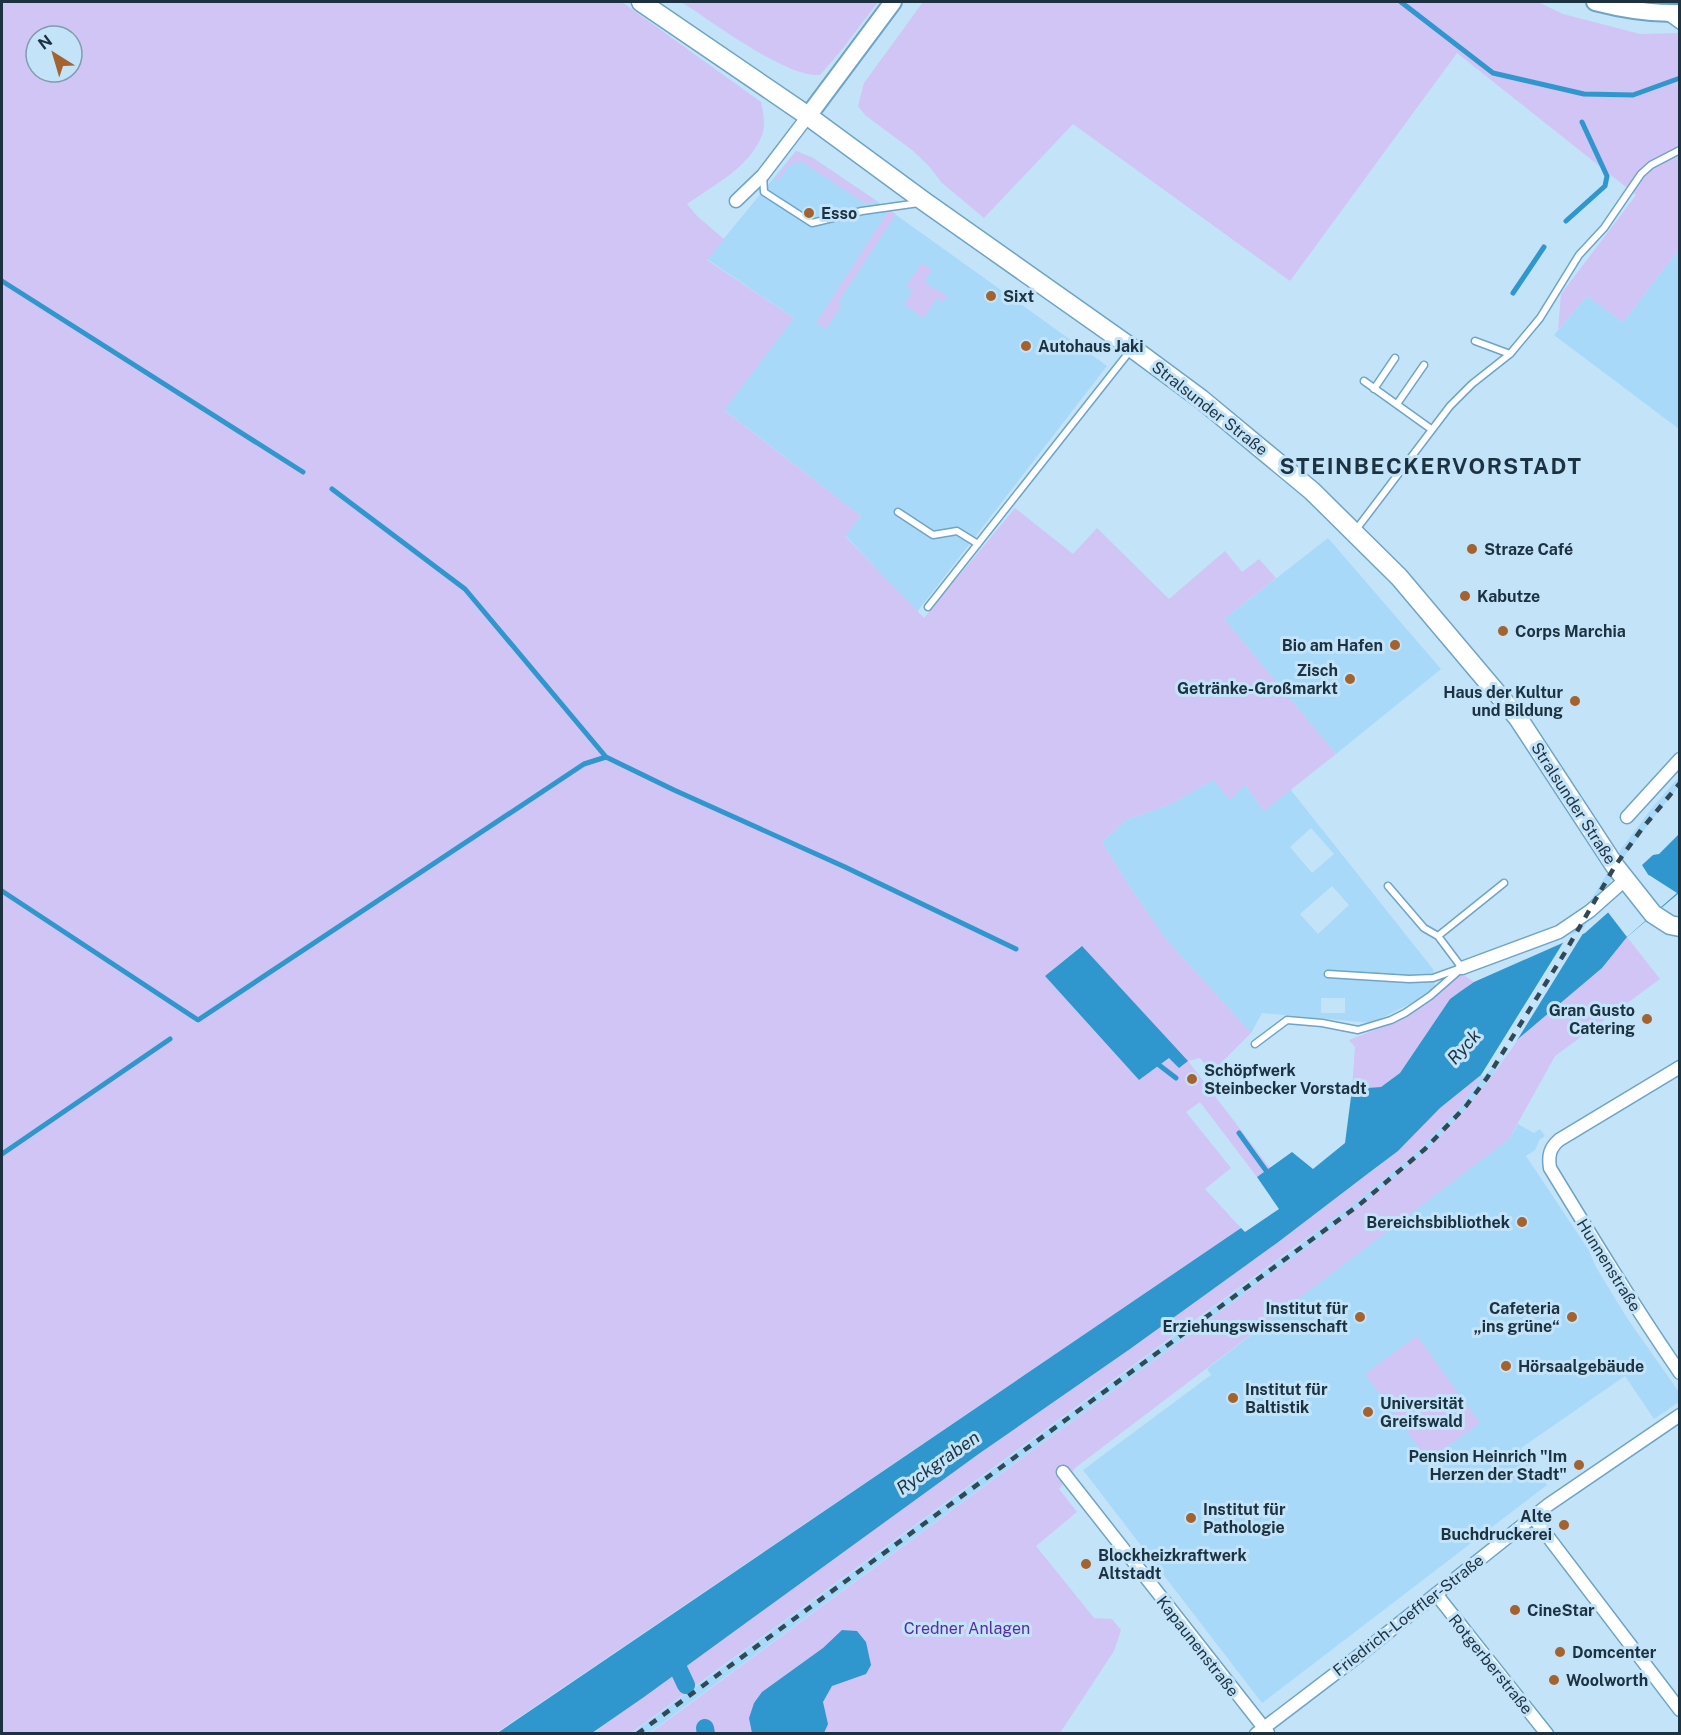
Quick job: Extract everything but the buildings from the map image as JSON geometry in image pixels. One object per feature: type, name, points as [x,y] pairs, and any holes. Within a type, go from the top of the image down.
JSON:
[{"type":"main road","name":"Stralsunder Straße","points":[[641,2],[808,116],[925,202],[1132,348],[1268,453],[1399,577],[1518,718],[1629,885],[1653,914],[1670,925],[1680,927]]},
{"type":"street","points":[[736,201],[763,175],[893,2]]},
{"type":"street","points":[[1595,2],[1614,7],[1672,14]]},
{"type":"street","points":[[1627,816],[1680,759]]},
{"type":"street","points":[[1462,968],[1559,932],[1629,885]]},
{"type":"street","name":"Hunnenstraße","points":[[1680,1067],[1573,1128],[1553,1145],[1549,1152],[1550,1168],[1637,1311],[1680,1373]]},
{"type":"street","name":"Friedrich-Loeffler-Straße","points":[[1262,1732],[1436,1594],[1488,1560],[1533,1517],[1680,1415]]},
{"type":"street","name":"Kapaunenstraße","points":[[1063,1472],[1262,1732]]},
{"type":"street","points":[[1533,1517],[1680,1710]]},
{"type":"street","name":"Rotgerberstraße","points":[[1436,1594],[1547,1734]]},
{"type":"lane","points":[[1672,14],[1680,26]]},
{"type":"lane","points":[[1354,532],[1450,406],[1472,384],[1510,354],[1540,318],[1579,255],[1604,228],[1641,174],[1651,165],[1680,150]]},
{"type":"lane","points":[[763,175],[764,192],[812,223],[862,211],[925,202]]},
{"type":"lane","points":[[1475,340],[1510,354]]},
{"type":"lane","points":[[928,607],[1132,348]]},
{"type":"lane","points":[[1374,389],[1395,358]]},
{"type":"lane","points":[[1396,404],[1424,365]]},
{"type":"lane","points":[[1364,381],[1431,429]]},
{"type":"lane","points":[[898,512],[933,535],[957,531],[978,544]]},
{"type":"lane","points":[[1438,936],[1504,883]]},
{"type":"lane","points":[[1388,886],[1424,928],[1438,936],[1462,968]]},
{"type":"lane","points":[[1328,974],[1409,979],[1433,978],[1462,968]]},
{"type":"lane","points":[[1255,1044],[1287,1020],[1322,1023],[1358,1030],[1391,1020],[1430,996],[1462,968]]},
{"type":"shaded area","points":[[796,151],[813,158],[878,202],[1107,366],[917,612],[845,535],[861,516],[723,409],[794,318],[707,259]]},
{"type":"shaded area","points":[[1679,249],[1679,429],[1554,335],[1587,296],[1623,322]]},
{"type":"shaded area","points":[[1328,538],[1441,669],[1336,754],[1224,619]]},
{"type":"shaded area","points":[[1679,777],[1679,787],[1626,854],[1583,929],[1490,1079],[1464,1111],[1425,1152],[1320,1238],[649,1733],[631,1734],[1299,1245],[1421,1148],[1460,1107],[1482,1076],[1622,848]]},
{"type":"shaded area","points":[[1213,780],[1245,785],[1264,811],[1290,789],[1433,969],[1435,987],[1421,998],[1372,1023],[1262,1013],[1251,1033],[1165,938],[1102,842],[1126,820],[1169,805]],"holes":[[[1311,828],[1334,854],[1312,873],[1290,847]],[[1332,886],[1349,905],[1318,934],[1300,914]],[[1321,998],[1345,998],[1345,1013],[1321,1013]]]},
{"type":"shaded area","name":"Universität Greifswald","points":[[1518,1124],[1534,1133],[1540,1129],[1545,1136],[1540,1139],[1535,1150],[1526,1156],[1588,1249],[1596,1267],[1627,1318],[1679,1392],[1679,1402],[1654,1419],[1625,1376],[1521,1448],[1547,1485],[1262,1703],[1083,1470],[1211,1375],[1207,1369],[1509,1139]]},
{"type":"green space","points":[[2,2],[622,2],[761,102],[764,118],[763,131],[749,157],[730,174],[687,204],[697,216],[724,239],[707,260],[794,318],[724,410],[861,516],[845,536],[924,618],[1015,508],[1073,554],[1097,528],[1169,599],[1225,551],[1242,572],[1259,559],[1276,578],[1224,619],[1336,754],[1264,811],[1245,785],[1230,800],[1213,780],[1169,805],[1126,820],[1102,842],[1165,938],[1251,1033],[1211,1073],[1200,1058],[1188,1061],[1270,1168],[1257,1177],[1200,1102],[1186,1112],[1231,1168],[1205,1189],[1241,1228],[496,1733],[2,1734]],"holes":[[[1081,946],[1169,1058],[1139,1080],[1045,976]]]},
{"type":"green space","points":[[681,2],[878,2],[820,75],[806,74],[788,68],[749,47]]},
{"type":"green space","points":[[923,2],[1538,2],[1563,14],[1640,34],[1679,33],[1679,249],[1623,322],[1587,296],[1558,330],[1561,294],[1636,195],[1457,53],[1290,281],[1073,124],[984,218],[942,183],[912,150],[865,115],[858,106],[864,83]]},
{"type":"green space","points":[[796,151],[813,158],[878,202],[865,203],[802,162],[792,163],[777,181],[774,180]]},
{"type":"green space","points":[[889,210],[896,214],[839,301],[841,306],[826,329],[816,323]]},
{"type":"green space","points":[[922,263],[932,270],[924,282],[947,296],[943,302],[937,298],[923,318],[904,304],[913,291],[906,286]]},
{"type":"green space","name":"Credner Anlagen","points":[[1627,937],[1660,979],[1555,1056],[1509,1139],[1075,1468],[1059,1489],[1077,1512],[1036,1546],[1094,1618],[1112,1619],[1121,1630],[1114,1651],[1060,1733],[649,1734],[1320,1238],[1425,1152],[1464,1111],[1518,1039],[1602,968]]},
{"type":"green space","points":[[1461,973],[1474,982],[1450,999],[1400,1073],[1381,1087],[1352,1089],[1355,1047],[1349,1040],[1405,1018],[1441,992]]},
{"type":"green space","points":[[1481,1075],[1460,1107],[1421,1148],[1356,1202],[631,1733],[592,1734],[980,1453],[1277,1243],[1398,1151],[1440,1108]]},
{"type":"green space","points":[[1417,1336],[1480,1423],[1428,1460],[1365,1374]]},
{"type":"water","points":[[1679,834],[1679,893],[1627,937],[1602,968],[1518,1039],[1481,1075],[1440,1108],[1398,1151],[1277,1243],[980,1453],[592,1733],[496,1734],[1241,1228],[1245,1232],[1279,1209],[1257,1177],[1292,1152],[1313,1169],[1345,1143],[1352,1089],[1381,1087],[1400,1073],[1450,999],[1474,982],[1585,933],[1649,876],[1642,865],[1653,855],[1659,854]]},
{"type":"water","points":[[1082,946],[1188,1061],[1179,1068],[1169,1058],[1139,1080],[1045,976]]},
{"type":"water","points":[[842,1630],[857,1631],[866,1642],[871,1665],[866,1674],[832,1686],[823,1702],[828,1724],[824,1733],[752,1733],[749,1718],[754,1703],[762,1692],[823,1648]]},
{"type":"pier","points":[[1649,875],[1677,893],[1627,937],[1607,911]]},
{"type":"pier","points":[[1587,927],[1511,1050],[1484,1076],[1481,1075],[1566,938]]},
{"type":"waterway","points":[[1401,2],[1493,73],[1584,94],[1633,95],[1680,78]]},
{"type":"waterway","points":[[1566,221],[1605,186],[1607,176],[1582,122]]},
{"type":"waterway","points":[[1513,293],[1544,247]]},
{"type":"waterway","points":[[2,281],[303,472]]},
{"type":"waterway","points":[[332,489],[465,589],[606,757]]},
{"type":"waterway","points":[[2,891],[198,1020],[584,764],[606,757],[1016,949]]},
{"type":"waterway","points":[[2,1154],[170,1039]]},
{"type":"waterway","points":[[1159,1065],[1176,1078]]},
{"type":"waterway","points":[[1239,1133],[1270,1176]]},
{"type":"waterway","points":[[670,1651],[686,1685]]},
{"type":"waterway","points":[[705,1728],[706,1734]]},
{"type":"railway","points":[[637,1734],[1359,1205],[1425,1149],[1466,1106],[1487,1078],[1564,954],[1615,866],[1680,783]]},
{"type":"place","name":"Esso","points":[[809,213]]},
{"type":"place","name":"Sixt","points":[[991,296]]},
{"type":"place","name":"Autohaus Jaki","points":[[1026,346]]},
{"type":"place","name":"Straze Café","points":[[1472,549]]},
{"type":"place","name":"Kabutze","points":[[1465,596]]},
{"type":"place","name":"Corps Marchia","points":[[1503,631]]},
{"type":"place","name":"Bio am Hafen","points":[[1395,645]]},
{"type":"place","name":"Zisch Getränke-Großmarkt","points":[[1350,679]]},
{"type":"place","name":"Haus der Kultur und Bildung","points":[[1575,701]]},
{"type":"place","name":"Gran Gusto Catering","points":[[1647,1019]]},
{"type":"place","name":"Schöpfwerk Steinbecker Vorstadt","points":[[1192,1079]]},
{"type":"place","name":"Bereichsbibliothek","points":[[1522,1222]]},
{"type":"place","name":"Institut für Erziehungswissenschaft","points":[[1360,1317]]},
{"type":"place","name":"Cafeteria „ins grüne“","points":[[1572,1317]]},
{"type":"place","name":"Hörsaalgebäude","points":[[1506,1366]]},
{"type":"place","name":"Institut für Baltistik","points":[[1233,1398]]},
{"type":"place","name":"Universität Greifswald","points":[[1368,1412]]},
{"type":"place","name":"Pension Heinrich \"Im Herzen der Stadt\"","points":[[1579,1465]]},
{"type":"place","name":"Institut für Pathologie","points":[[1191,1518]]},
{"type":"place","name":"Alte Buchdruckerei","points":[[1564,1525]]},
{"type":"place","name":"Blockheizkraftwerk Altstadt","points":[[1086,1564]]},
{"type":"place","name":"CineStar","points":[[1515,1610]]},
{"type":"place","name":"Domcenter","points":[[1560,1652]]},
{"type":"place","name":"Woolworth","points":[[1554,1680]]},
{"type":"district","name":"STEINBECKERVORSTADT","points":[[1431,466]]},
{"type":"water label","name":"Ryck","points":[[1464,1047]]},
{"type":"water label","name":"Ryckgraben","points":[[938,1463]]}]
